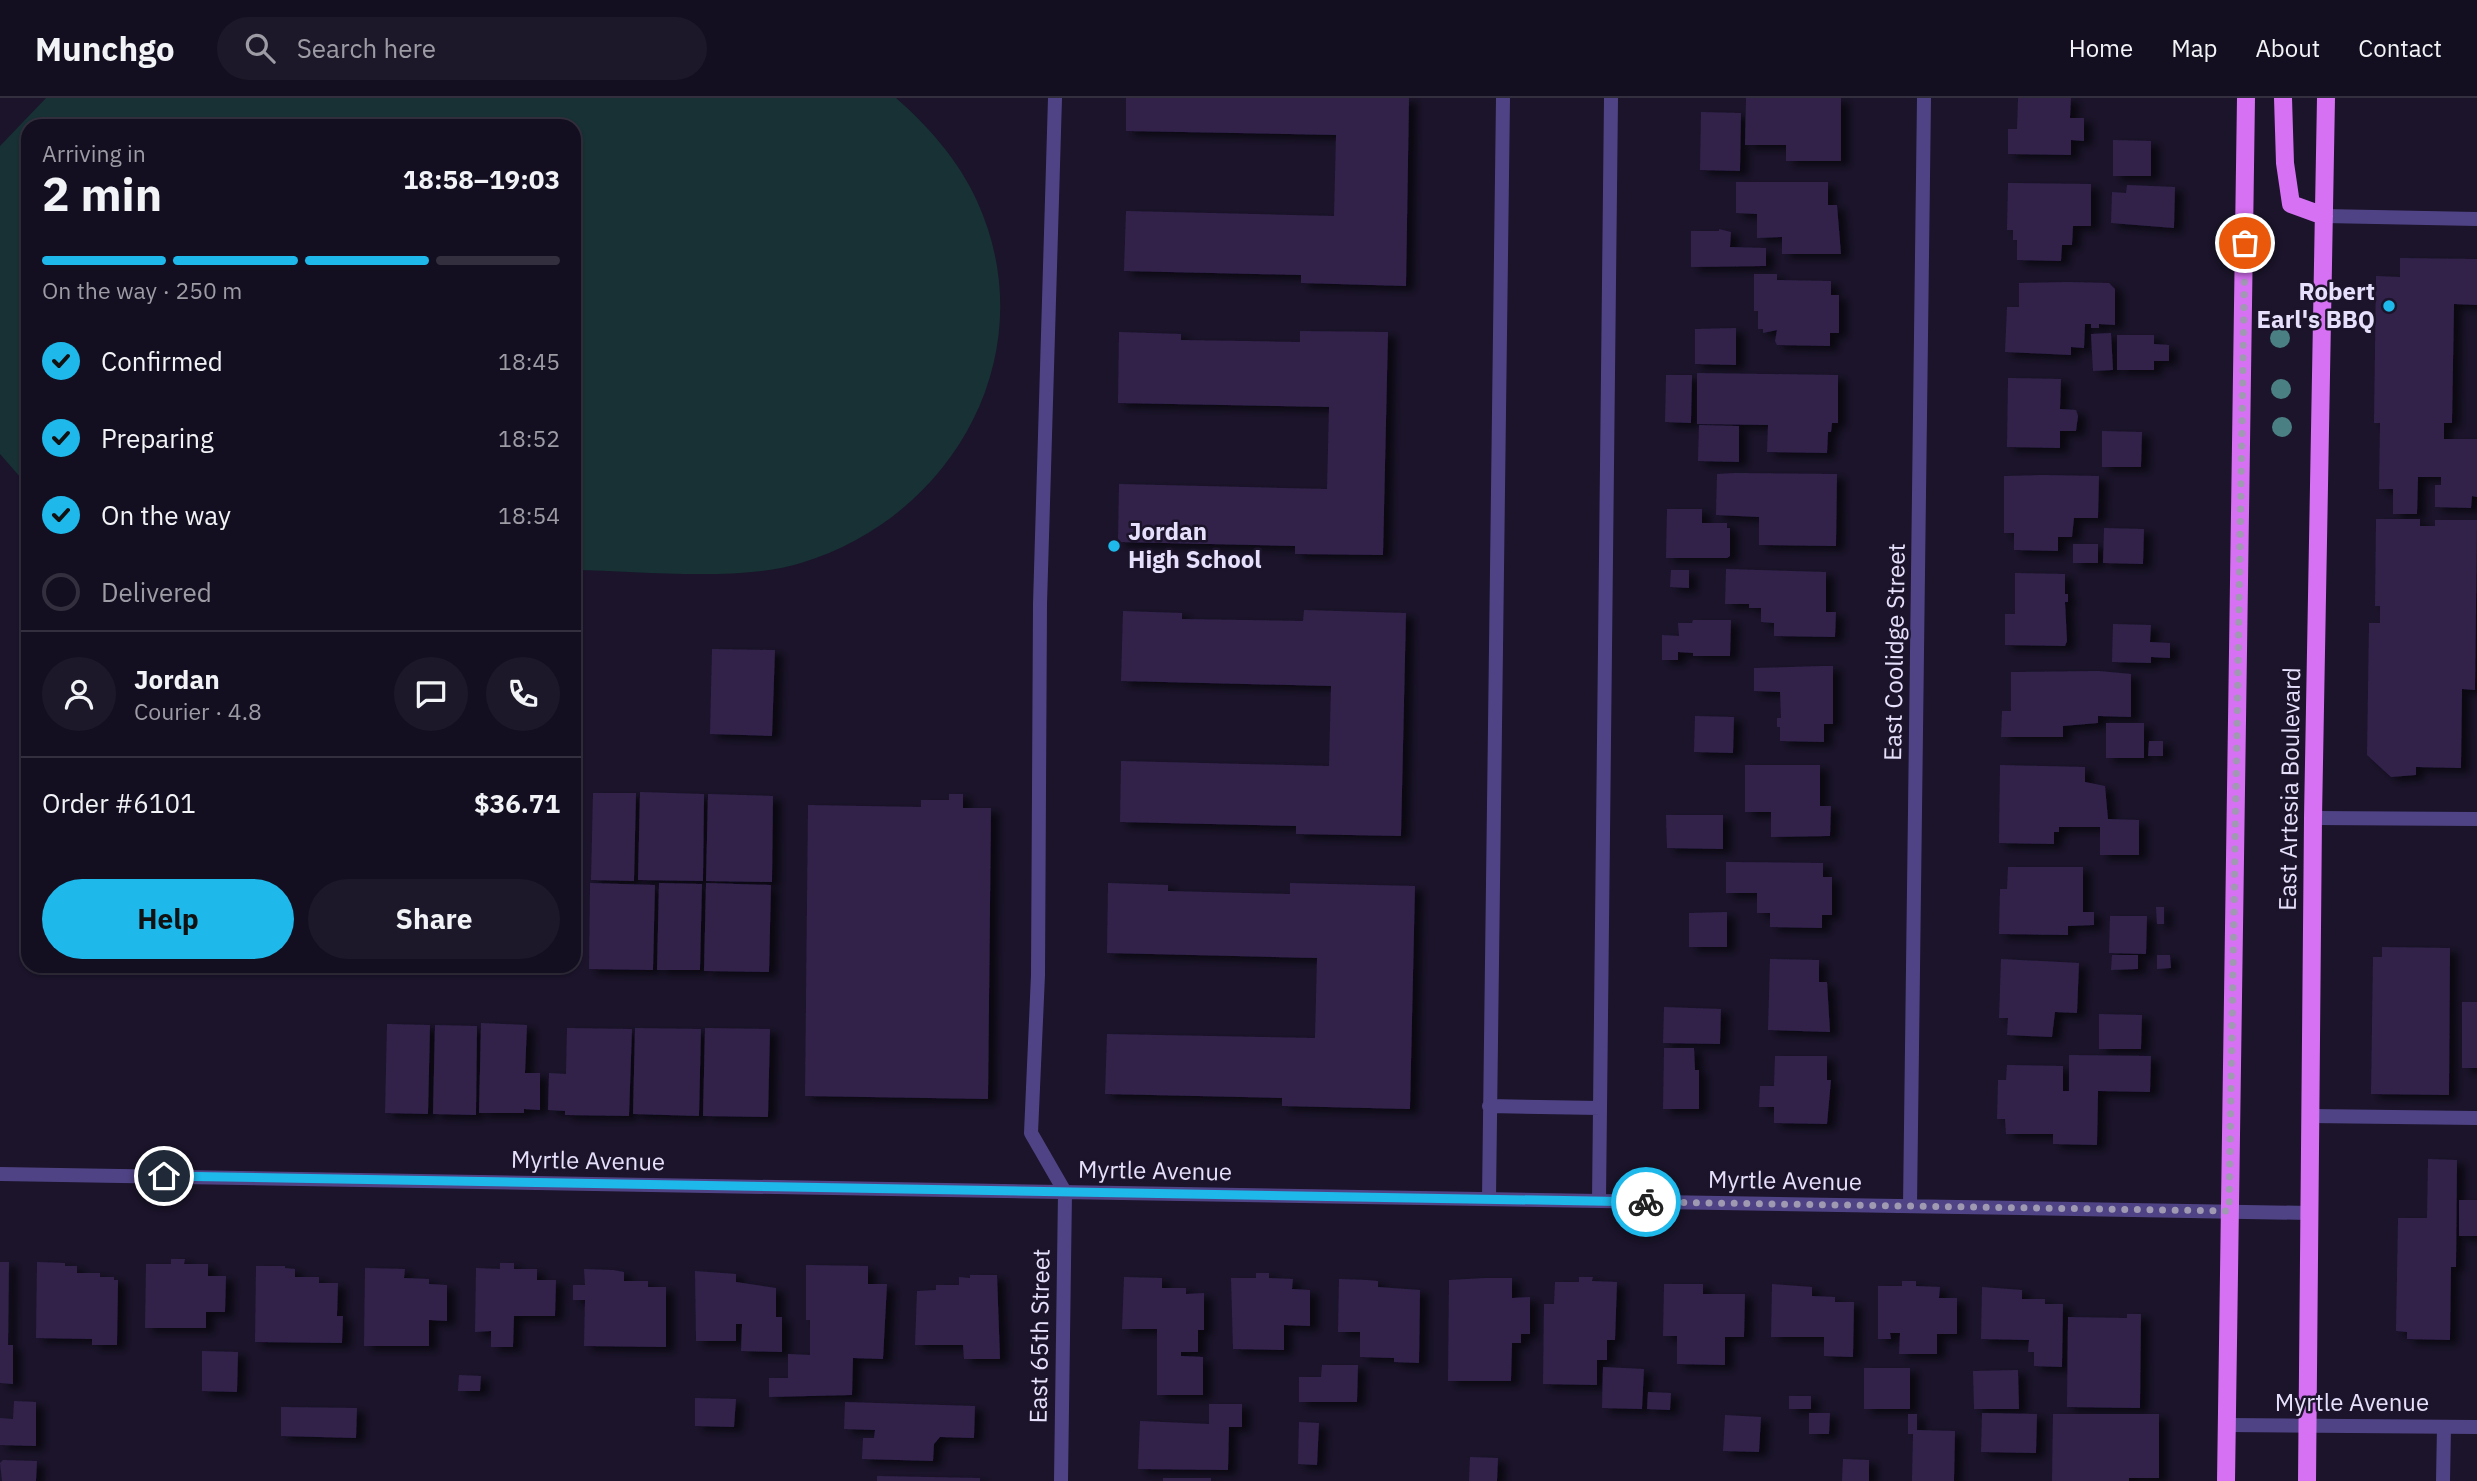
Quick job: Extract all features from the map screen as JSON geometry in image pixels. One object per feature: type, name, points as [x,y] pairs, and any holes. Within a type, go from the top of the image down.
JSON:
[{"type":"main road","points":[[2226,1481],[2246,98]]},
{"type":"main road","points":[[2283,98],[2285,163],[2291,204],[2324,216]]},
{"type":"main road","name":"East Artesia Boulevard","points":[[2307,1481],[2313,818],[2326,98]]},
{"type":"street","points":[[1055,98],[1040,604],[1038,975],[1031,1133],[1065,1192]]},
{"type":"street","points":[[1489,1198],[1503,98]]},
{"type":"street","points":[[1599,1200],[1611,98]]},
{"type":"street","name":"East Coolidge Street","points":[[1910,1206],[1924,98]]},
{"type":"street","points":[[2324,216],[2477,219]]},
{"type":"street","points":[[2313,818],[2477,820]]},
{"type":"street","points":[[1489,1106],[1600,1108]]},
{"type":"street","points":[[2311,1116],[2477,1118]]},
{"type":"street","name":"Myrtle Avenue","points":[[0,1174],[2309,1213]]},
{"type":"street","name":"East 65th Street","points":[[1061,1481],[1065,1192]]},
{"type":"street","name":"Myrtle Avenue","points":[[2227,1425],[2477,1427]]},
{"type":"street","points":[[2443,1481],[2444,1427]]},
{"type":"green space","points":[[46,98],[896,98],[942,145],[977,201],[996,258],[1000,315],[992,370],[972,421],[942,468],[903,508],[855,540],[801,563],[749,572],[689,574],[581,570],[581,119],[26,119]]},
{"type":"green space","points":[[21,124],[21,478],[0,454],[0,146]]},
{"type":"building","points":[[1126,98],[1409,98],[1406,286],[1301,283],[1301,275],[1124,271],[1126,211],[1334,216],[1336,135],[1126,131]]},
{"type":"building","points":[[1746,98],[1841,98],[1841,161],[1786,161],[1786,145],[1745,145]]},
{"type":"building","points":[[2018,98],[2071,98],[2070,118],[2084,118],[2084,141],[2071,140],[2071,155],[2008,154],[2008,129],[2017,129]]},
{"type":"building","points":[[1701,112],[1741,113],[1740,171],[1700,170]]},
{"type":"building","points":[[2113,140],[2151,141],[2151,176],[2113,176]]},
{"type":"building","points":[[1736,182],[1828,182],[1828,205],[1837,205],[1841,254],[1782,254],[1782,237],[1757,238],[1757,214],[1736,213]]},
{"type":"building","points":[[2008,183],[2091,184],[2091,226],[2073,226],[2072,245],[2062,245],[2061,261],[2017,260],[2017,240],[2013,240],[2013,230],[2007,230]]},
{"type":"building","points":[[2127,185],[2175,187],[2174,228],[2111,223],[2112,192],[2126,193]]},
{"type":"building","points":[[1719,229],[1731,232],[1730,247],[1766,248],[1766,266],[1691,267],[1691,231]]},
{"type":"building","points":[[2400,258],[2477,259],[2477,305],[2454,304],[2452,423],[2444,423],[2444,439],[2477,439],[2477,497],[2472,496],[2471,508],[2435,507],[2435,485],[2441,485],[2441,477],[2418,477],[2417,514],[2393,514],[2393,489],[2379,489],[2380,423],[2374,423],[2376,276],[2400,277]]},
{"type":"building","points":[[1754,274],[1777,274],[1777,280],[1831,281],[1831,295],[1839,295],[1839,333],[1830,333],[1830,346],[1777,345],[1777,330],[1763,333],[1763,329],[1758,329],[1758,311],[1754,311]]},
{"type":"building","points":[[2019,283],[2109,283],[2115,289],[2115,325],[2099,324],[2099,328],[2091,328],[2091,324],[2085,324],[2084,348],[2071,347],[2071,355],[2005,352],[2007,307],[2019,307]]},
{"type":"building","points":[[1736,328],[1736,365],[1695,364],[1695,329]]},
{"type":"building","points":[[1300,331],[1388,332],[1383,555],[1295,554],[1295,546],[1118,542],[1119,484],[1327,489],[1329,407],[1118,403],[1119,332],[1181,334],[1181,340],[1300,342]]},
{"type":"building","points":[[2111,333],[2113,370],[2093,371],[2091,334]]},
{"type":"building","points":[[2117,335],[2154,335],[2154,344],[2169,345],[2169,361],[2154,361],[2154,370],[2117,370]]},
{"type":"building","points":[[1697,373],[1838,375],[1838,423],[1832,423],[1831,432],[1828,432],[1827,453],[1767,452],[1768,425],[1697,424]]},
{"type":"building","points":[[1666,375],[1692,375],[1691,423],[1665,422]]},
{"type":"building","points":[[2008,378],[2061,379],[2060,409],[2076,410],[2078,416],[2076,431],[2060,431],[2060,448],[2007,447]]},
{"type":"building","points":[[1699,425],[1739,426],[1739,462],[1698,461]]},
{"type":"building","points":[[2102,431],[2142,432],[2141,467],[2102,467]]},
{"type":"building","points":[[1717,474],[1837,474],[1836,546],[1759,545],[1759,517],[1716,515]]},
{"type":"building","points":[[2004,476],[2099,476],[2098,518],[2074,518],[2072,537],[2058,537],[2058,551],[2014,550],[2014,533],[2004,533]]},
{"type":"building","points":[[1667,509],[1702,509],[1702,523],[1727,523],[1727,528],[1730,528],[1730,556],[1666,558]]},
{"type":"building","points":[[2376,519],[2420,519],[2420,526],[2435,526],[2435,520],[2477,520],[2475,690],[2462,689],[2461,768],[2416,767],[2416,775],[2391,777],[2367,755],[2369,623],[2380,623],[2380,606],[2375,606]]},
{"type":"building","points":[[2104,528],[2144,529],[2143,564],[2103,563]]},
{"type":"building","points":[[2073,544],[2098,544],[2098,563],[2073,563]]},
{"type":"building","points":[[1726,569],[1826,572],[1826,612],[1836,612],[1835,637],[1774,636],[1774,623],[1761,622],[1761,608],[1749,608],[1749,604],[1725,604]]},
{"type":"building","points":[[1671,570],[1689,570],[1689,588],[1670,587]]},
{"type":"building","points":[[2015,573],[2065,574],[2065,594],[2068,594],[2068,602],[2065,602],[2065,646],[2005,645],[2005,614],[2015,614]]},
{"type":"building","points":[[1304,610],[1406,613],[1401,836],[1296,834],[1296,826],[1120,822],[1121,761],[1329,766],[1331,686],[1121,681],[1123,611],[1182,613],[1182,619],[1303,621]]},
{"type":"building","points":[[1693,620],[1731,620],[1730,656],[1693,656],[1693,653],[1678,652],[1678,660],[1662,660],[1662,635],[1679,636],[1678,623],[1692,623]]},
{"type":"building","points":[[2113,624],[2151,625],[2150,642],[2170,643],[2170,658],[2151,657],[2151,663],[2112,662]]},
{"type":"building","points":[[712,649],[775,650],[772,736],[710,734]]},
{"type":"building","points":[[1833,666],[1833,724],[1824,724],[1824,742],[1780,741],[1777,718],[1781,718],[1780,692],[1754,691],[1754,668]]},
{"type":"building","points":[[2099,671],[2131,674],[2131,717],[2098,716],[2098,723],[2063,726],[2063,737],[2001,737],[2002,711],[2011,711],[2011,672]]},
{"type":"building","points":[[1695,716],[1734,717],[1733,753],[1694,752]]},
{"type":"building","points":[[2106,723],[2144,723],[2144,758],[2106,758]]},
{"type":"building","points":[[2149,741],[2163,741],[2163,756],[2148,756]]},
{"type":"building","points":[[1745,765],[1820,765],[1820,806],[1831,806],[1830,836],[1771,837],[1771,812],[1745,812]]},
{"type":"building","points":[[2000,765],[2085,767],[2085,782],[2105,786],[2108,819],[2139,820],[2139,855],[2100,855],[2100,827],[2059,827],[2059,832],[2054,832],[2054,844],[1999,843]]},
{"type":"building","points":[[640,792],[704,794],[703,881],[638,880]]},
{"type":"building","points":[[593,793],[636,793],[634,881],[591,880]]},
{"type":"building","points":[[708,794],[773,796],[772,882],[706,881]]},
{"type":"building","points":[[949,794],[963,794],[963,808],[991,808],[988,1099],[805,1096],[808,805],[921,807],[921,800],[949,800]]},
{"type":"building","points":[[1666,815],[1723,815],[1723,849],[1667,848]]},
{"type":"building","points":[[1726,862],[1823,863],[1823,877],[1832,877],[1832,915],[1822,915],[1822,928],[1770,927],[1770,913],[1757,913],[1757,893],[1726,893]]},
{"type":"building","points":[[2008,867],[2083,867],[2083,912],[2094,912],[2094,925],[2068,926],[2068,935],[1999,934],[2000,889],[2007,889]]},
{"type":"building","points":[[590,883],[655,885],[653,970],[589,969]]},
{"type":"building","points":[[659,883],[702,884],[700,970],[657,970]]},
{"type":"building","points":[[706,883],[771,885],[769,972],[704,971]]},
{"type":"building","points":[[1108,883],[1168,885],[1168,891],[1290,894],[1290,883],[1415,886],[1410,1109],[1282,1106],[1282,1098],[1105,1094],[1107,1034],[1315,1038],[1317,958],[1107,953]]},
{"type":"building","points":[[2156,907],[2164,907],[2164,924],[2157,924]]},
{"type":"building","points":[[1727,912],[1727,947],[1689,947],[1689,913]]},
{"type":"building","points":[[2110,916],[2147,916],[2146,954],[2109,953]]},
{"type":"building","points":[[2382,947],[2450,948],[2449,1095],[2371,1094],[2373,957],[2382,957]]},
{"type":"building","points":[[2112,955],[2138,955],[2138,969],[2111,970]]},
{"type":"building","points":[[2157,955],[2170,955],[2171,968],[2157,969]]},
{"type":"building","points":[[1770,959],[1819,960],[1819,982],[1827,982],[1830,1032],[1768,1030]]},
{"type":"building","points":[[2001,959],[2079,963],[2077,1013],[2055,1012],[2052,1037],[2007,1035],[2008,1018],[1999,1018]]},
{"type":"building","points":[[2462,1002],[2477,1002],[2477,1068],[2462,1068]]},
{"type":"building","points":[[1664,1007],[1721,1009],[1720,1044],[1663,1043]]},
{"type":"building","points":[[2099,1014],[2142,1015],[2141,1049],[2099,1049]]},
{"type":"building","points":[[481,1023],[527,1025],[525,1073],[540,1073],[540,1110],[524,1109],[524,1113],[479,1113]]},
{"type":"building","points":[[387,1024],[430,1025],[428,1114],[385,1113]]},
{"type":"building","points":[[435,1025],[477,1026],[476,1115],[433,1114]]},
{"type":"building","points":[[567,1028],[632,1029],[629,1116],[565,1115],[565,1111],[548,1110],[549,1073],[566,1074]]},
{"type":"building","points":[[635,1028],[701,1029],[699,1116],[633,1114]]},
{"type":"building","points":[[705,1028],[770,1029],[768,1117],[703,1116]]},
{"type":"building","points":[[1664,1048],[1694,1048],[1695,1070],[1699,1070],[1699,1109],[1663,1109]]},
{"type":"building","points":[[2069,1055],[2151,1056],[2150,1092],[2098,1091],[2097,1145],[2053,1144],[2053,1134],[2006,1134],[2005,1119],[1997,1119],[1998,1080],[2006,1080],[2007,1065],[2063,1066],[2063,1091],[2069,1091]]},
{"type":"building","points":[[1775,1056],[1827,1056],[1827,1080],[1831,1080],[1827,1124],[1774,1123],[1774,1107],[1759,1107],[1760,1086],[1774,1086]]},
{"type":"building","points":[[2428,1159],[2457,1160],[2456,1267],[2451,1267],[2450,1340],[2407,1339],[2407,1332],[2396,1331],[2398,1218],[2427,1218]]},
{"type":"building","points":[[2459,1200],[2477,1200],[2477,1236],[2459,1236]]},
{"type":"building","points":[[171,1259],[185,1259],[184,1264],[208,1264],[208,1276],[226,1276],[225,1312],[206,1312],[206,1328],[145,1328],[146,1264],[171,1264]]},
{"type":"building","points":[[0,1262],[9,1262],[8,1345],[13,1345],[13,1384],[0,1383]]},
{"type":"building","points":[[37,1262],[65,1263],[65,1266],[77,1266],[77,1273],[100,1273],[100,1277],[114,1277],[114,1280],[118,1280],[117,1345],[92,1345],[92,1339],[36,1338]]},
{"type":"building","points":[[500,1263],[514,1263],[514,1269],[537,1269],[537,1280],[556,1280],[555,1316],[514,1316],[513,1347],[491,1347],[491,1331],[475,1332],[476,1268],[500,1269]]},
{"type":"building","points":[[806,1265],[868,1266],[868,1284],[887,1284],[883,1359],[853,1358],[852,1395],[769,1397],[769,1378],[788,1378],[788,1354],[810,1355],[810,1320],[806,1320]]},
{"type":"building","points":[[256,1266],[285,1266],[295,1269],[295,1277],[319,1277],[319,1283],[338,1283],[337,1316],[343,1316],[342,1343],[255,1342]]},
{"type":"building","points":[[365,1268],[405,1269],[404,1278],[429,1279],[429,1284],[447,1285],[447,1321],[429,1320],[429,1346],[364,1346]]},
{"type":"building","points":[[584,1269],[624,1272],[624,1281],[648,1281],[648,1287],[666,1287],[666,1347],[584,1346],[585,1300],[573,1300],[573,1285],[585,1285]]},
{"type":"building","points":[[695,1271],[736,1274],[736,1282],[776,1288],[776,1317],[782,1317],[782,1352],[741,1351],[742,1324],[736,1324],[736,1341],[696,1341]]},
{"type":"building","points":[[1256,1273],[1269,1273],[1269,1278],[1293,1279],[1292,1289],[1310,1290],[1310,1326],[1284,1325],[1284,1350],[1233,1349],[1231,1278],[1256,1278]]},
{"type":"building","points":[[970,1275],[997,1275],[1000,1359],[964,1359],[963,1345],[915,1345],[917,1291],[936,1290],[936,1285],[959,1285],[959,1277],[970,1278]]},
{"type":"building","points":[[1124,1277],[1162,1278],[1162,1288],[1186,1288],[1186,1294],[1204,1293],[1204,1330],[1198,1330],[1198,1352],[1181,1352],[1181,1356],[1203,1357],[1203,1395],[1157,1395],[1157,1329],[1122,1329]]},
{"type":"building","points":[[1579,1277],[1593,1277],[1592,1281],[1617,1282],[1615,1340],[1607,1340],[1607,1360],[1597,1360],[1597,1385],[1543,1384],[1544,1304],[1554,1304],[1555,1282],[1579,1282]]},
{"type":"building","points":[[1512,1278],[1512,1298],[1530,1297],[1530,1334],[1521,1334],[1521,1343],[1512,1343],[1511,1381],[1448,1381],[1449,1280]]},
{"type":"building","points":[[1339,1279],[1378,1281],[1378,1287],[1420,1290],[1419,1363],[1394,1362],[1394,1358],[1360,1357],[1360,1332],[1338,1332]]},
{"type":"building","points":[[1902,1281],[1916,1281],[1916,1286],[1940,1287],[1939,1298],[1957,1298],[1957,1334],[1937,1334],[1937,1354],[1899,1354],[1900,1333],[1890,1333],[1891,1339],[1878,1339],[1878,1286],[1902,1286]]},
{"type":"building","points":[[1664,1284],[1703,1284],[1703,1294],[1745,1294],[1744,1337],[1725,1337],[1725,1365],[1677,1364],[1677,1336],[1663,1336]]},
{"type":"building","points":[[1772,1284],[1812,1287],[1812,1296],[1835,1297],[1835,1302],[1854,1302],[1853,1357],[1824,1356],[1824,1337],[1771,1337]]},
{"type":"building","points":[[1982,1287],[2022,1290],[2022,1299],[2045,1299],[2045,1304],[2063,1304],[2062,1367],[2034,1366],[2034,1352],[2028,1352],[2029,1340],[1981,1339]]},
{"type":"building","points":[[2127,1314],[2141,1314],[2140,1408],[2067,1407],[2068,1317],[2127,1318]]},
{"type":"building","points":[[202,1351],[238,1352],[237,1392],[202,1391]]},
{"type":"building","points":[[1322,1365],[1358,1365],[1357,1402],[1299,1402],[1299,1377],[1321,1377]]},
{"type":"building","points":[[1603,1367],[1644,1369],[1642,1409],[1602,1408]]},
{"type":"building","points":[[1864,1368],[1910,1368],[1910,1409],[1864,1409]]},
{"type":"building","points":[[2018,1370],[2019,1409],[1974,1409],[1973,1371]]},
{"type":"building","points":[[459,1375],[481,1376],[480,1391],[458,1391]]},
{"type":"building","points":[[1648,1392],[1671,1393],[1670,1410],[1647,1409]]},
{"type":"building","points":[[1789,1396],[1811,1396],[1811,1409],[1789,1409]]},
{"type":"building","points":[[695,1398],[736,1399],[734,1427],[695,1426]]},
{"type":"building","points":[[14,1401],[36,1402],[36,1446],[0,1445],[0,1418],[13,1419]]},
{"type":"building","points":[[845,1402],[975,1406],[974,1438],[940,1437],[934,1444],[933,1461],[862,1459],[863,1438],[874,1438],[875,1430],[844,1429]]},
{"type":"building","points":[[1209,1404],[1242,1404],[1242,1427],[1229,1427],[1228,1470],[1138,1469],[1140,1421],[1209,1424]]},
{"type":"building","points":[[281,1407],[357,1408],[356,1438],[281,1436]]},
{"type":"building","points":[[1809,1413],[1830,1413],[1829,1434],[1809,1434]]},
{"type":"building","points":[[1982,1413],[2037,1414],[2036,1453],[1981,1452]]},
{"type":"building","points":[[1908,1414],[1917,1414],[1917,1430],[1955,1431],[1954,1481],[1912,1481],[1913,1434],[1908,1434]]},
{"type":"building","points":[[2053,1414],[2159,1414],[2159,1478],[2129,1478],[2129,1481],[2052,1481]]},
{"type":"building","points":[[1725,1415],[1761,1417],[1759,1452],[1723,1451]]},
{"type":"building","points":[[1299,1422],[1319,1423],[1317,1465],[1298,1464]]},
{"type":"building","points":[[1470,1457],[1498,1458],[1497,1481],[1469,1481]]},
{"type":"building","points":[[1843,1459],[1869,1460],[1869,1481],[1842,1481]]},
{"type":"building","points":[[3,1460],[37,1461],[36,1481],[2,1481],[0,1463]]},
{"type":"building","points":[[877,1476],[980,1478],[980,1481],[877,1481]]},
{"type":"building","points":[[1163,1478],[1211,1478],[1211,1481],[1163,1481]]},
{"type":"way so far","points":[[1646,1202],[2065,1211],[2229,1211],[2245,243]]},
{"type":"place","name":"Robert Earl's BBQ","points":[[2389,306]]},
{"type":"place","name":"Jordan High School","points":[[1114,546]]},
{"type":"route","points":[[164,1176],[1646,1202]]}]
